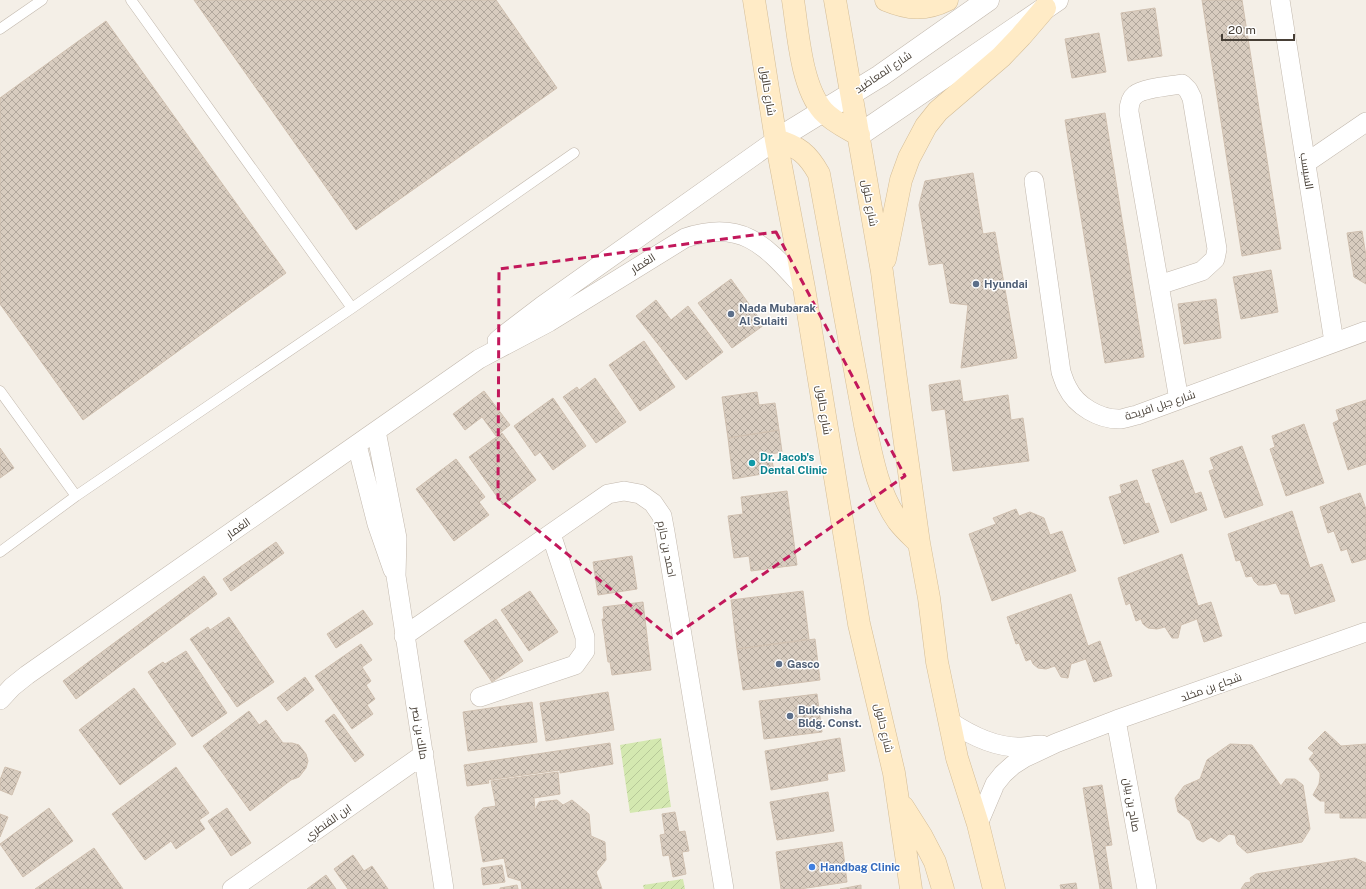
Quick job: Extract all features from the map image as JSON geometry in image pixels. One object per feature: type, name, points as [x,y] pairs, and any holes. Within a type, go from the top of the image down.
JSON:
[{"type":"main road","name":"شارع حالول","points":[[754,0],[776,140],[804,288],[859,624],[894,773],[912,889]]},
{"type":"main road","points":[[793,0],[806,78],[812,92],[823,111],[837,122],[859,134]]},
{"type":"main road","points":[[835,0],[859,134]]},
{"type":"main road","points":[[886,0],[901,6],[919,8],[940,4],[947,0]]},
{"type":"main road","points":[[994,889],[978,824],[957,758],[937,662],[929,598],[919,543],[882,272],[901,180],[909,158],[926,126],[938,111],[1022,36],[1051,4]]},
{"type":"main road","name":"شارع حلول","points":[[859,134],[882,272]]},
{"type":"main road","points":[[776,140],[790,144],[802,151],[812,161],[819,174],[873,462],[883,494],[898,521],[919,543]]},
{"type":"main road","points":[[899,801],[922,837],[935,862],[943,889]]},
{"type":"street","name":"شارع المعاضيد","points":[[776,140],[880,76],[988,0]]},
{"type":"street","name":"السيسب","points":[[1280,0],[1334,342]]},
{"type":"street","points":[[859,134],[1051,4]]},
{"type":"street","points":[[1159,285],[1202,270],[1215,260],[1217,249],[1192,98],[1188,90],[1182,84],[1148,90],[1135,95],[1129,103],[1129,112],[1159,285],[1179,400]]},
{"type":"street","points":[[1306,163],[1366,122]]},
{"type":"street","name":"الغمار","points":[[479,359],[504,335],[525,318],[776,140]]},
{"type":"street","name":"شارع جبل افريحة","points":[[1034,182],[1062,372],[1067,387],[1077,401],[1089,411],[1104,417],[1121,419],[1137,415],[1366,330]]},
{"type":"street","name":"الغمار","points":[[0,700],[12,687],[27,675],[479,359],[549,322],[685,238],[700,232],[717,231],[734,233],[750,238],[765,247],[804,288]]},
{"type":"street","name":"مالك بن نصر","points":[[376,431],[397,538],[396,576],[404,636],[424,754],[444,889]]},
{"type":"street","name":"مالك بن نصر","points":[[357,445],[383,542],[396,576]]},
{"type":"street","name":"احمد بن حازم","points":[[404,636],[551,534],[594,502],[608,494],[624,491],[640,494],[653,503],[662,516],[724,889]]},
{"type":"street","points":[[480,697],[575,665],[585,651],[585,637],[551,534]]},
{"type":"street","name":"شجاع بن مخلد","points":[[978,824],[995,784],[1013,765],[1024,758],[1056,743],[1116,720],[1366,632]]},
{"type":"street","name":"صالح بن بيان","points":[[1116,720],[1147,889]]},
{"type":"street","name":"شجاع بن مخلد","points":[[949,721],[965,732],[982,740],[1001,745],[1020,747],[1056,743]]},
{"type":"street","name":"ابن القنطري","points":[[232,889],[424,754]]},
{"type":"lane","points":[[0,29],[42,0]]},
{"type":"lane","points":[[131,0],[352,308]]},
{"type":"lane","points":[[0,552],[76,496],[352,308],[574,153]]},
{"type":"lane","points":[[0,391],[76,496]]},
{"type":"highlighted area","points":[[776,232],[905,476],[671,638],[498,498],[499,269]]},
{"type":"green space","points":[[661,738],[671,807],[630,813],[620,745]]},
{"type":"green space","points":[[683,879],[685,889],[644,889],[643,885]]},
{"type":"building","points":[[194,0],[496,0],[557,88],[356,230]]},
{"type":"building","points":[[1202,0],[1242,0],[1281,249],[1242,256]]},
{"type":"building","points":[[1155,8],[1162,56],[1128,61],[1121,13]]},
{"type":"building","points":[[106,21],[286,273],[83,420],[0,304],[0,98]]},
{"type":"building","points":[[1099,33],[1106,72],[1072,78],[1065,39]]},
{"type":"building","points":[[1105,113],[1144,357],[1105,363],[1065,120]]},
{"type":"building","name":"Hyundai","points":[[973,173],[983,234],[995,232],[1017,358],[961,368],[968,305],[950,303],[943,263],[929,265],[919,205],[925,181]]},
{"type":"building","points":[[1362,231],[1366,256],[1366,284],[1354,277],[1347,233]]},
{"type":"building","points":[[1271,270],[1278,312],[1241,319],[1233,277]]},
{"type":"building","name":"Nada Mubarak Al Sulaiti","points":[[731,279],[764,325],[732,348],[698,303]]},
{"type":"building","points":[[1216,299],[1221,338],[1184,344],[1178,304]]},
{"type":"building","points":[[656,300],[671,320],[688,306],[723,352],[686,380],[636,316]]},
{"type":"building","points":[[644,341],[675,387],[640,411],[609,365]]},
{"type":"building","points":[[595,378],[626,422],[596,443],[563,397],[577,387],[579,390]]},
{"type":"building","points":[[960,380],[963,402],[1008,395],[1011,420],[1023,418],[1029,461],[953,471],[945,409],[932,411],[929,385]]},
{"type":"building","points":[[484,391],[510,425],[496,436],[482,417],[465,430],[453,414]]},
{"type":"building","points":[[757,392],[759,405],[775,403],[779,430],[728,438],[722,397]]},
{"type":"building","points":[[553,398],[586,446],[553,470],[540,452],[535,456],[514,426]]},
{"type":"building","points":[[1366,400],[1366,464],[1348,470],[1333,423],[1339,420],[1336,410]]},
{"type":"building","points":[[1304,424],[1324,483],[1286,496],[1270,449],[1275,447],[1272,436]]},
{"type":"building","name":"Dr. Jacob's Dental Clinic","points":[[779,430],[782,452],[771,454],[774,472],[733,479],[728,438]]},
{"type":"building","points":[[502,433],[536,480],[503,505],[469,457]]},
{"type":"building","points":[[1242,446],[1263,505],[1225,518],[1209,471],[1214,469],[1210,458]]},
{"type":"building","points":[[0,448],[14,468],[0,478]]},
{"type":"building","points":[[456,459],[485,497],[479,502],[489,515],[454,541],[416,489]]},
{"type":"building","points":[[1183,460],[1195,494],[1201,492],[1207,510],[1171,523],[1152,470]]},
{"type":"building","points":[[1137,480],[1145,504],[1149,503],[1159,532],[1124,544],[1109,497],[1122,493],[1120,485]]},
{"type":"building","points":[[787,491],[797,565],[751,571],[749,556],[734,558],[728,516],[743,514],[741,497]]},
{"type":"building","points":[[1360,493],[1366,509],[1366,559],[1352,563],[1347,549],[1341,551],[1334,531],[1328,533],[1320,507]]},
{"type":"building","points":[[1016,509],[1019,516],[1030,512],[1044,518],[1050,535],[1062,531],[1076,571],[992,601],[969,534],[996,524],[993,518]]},
{"type":"building","points":[[1292,511],[1310,568],[1322,564],[1335,601],[1295,614],[1289,594],[1281,594],[1276,583],[1258,585],[1252,576],[1246,577],[1240,560],[1236,561],[1228,534]]},
{"type":"building","points":[[276,542],[284,553],[231,591],[223,579]]},
{"type":"building","points":[[1182,554],[1198,606],[1211,602],[1222,636],[1204,642],[1197,619],[1181,625],[1178,638],[1172,638],[1165,627],[1157,629],[1148,628],[1143,624],[1141,619],[1136,621],[1130,603],[1126,605],[1118,578]]},
{"type":"building","points":[[632,556],[637,589],[598,595],[593,562]]},
{"type":"building","points":[[204,576],[217,594],[76,699],[63,681]]},
{"type":"building","points":[[530,591],[558,632],[529,651],[501,610]]},
{"type":"building","points":[[803,591],[809,639],[737,649],[731,600]]},
{"type":"building","points":[[1071,594],[1088,646],[1100,641],[1112,676],[1094,682],[1086,659],[1071,664],[1068,678],[1061,677],[1055,666],[1046,669],[1038,668],[1033,664],[1031,659],[1026,661],[1019,643],[1016,644],[1007,617]]},
{"type":"building","points":[[643,602],[651,670],[612,675],[610,662],[608,662],[602,619],[604,619],[603,607]]},
{"type":"building","points":[[363,610],[373,624],[336,648],[327,634]]},
{"type":"building","points":[[229,617],[274,682],[237,707],[190,639],[208,627],[210,630]]},
{"type":"building","points":[[496,619],[523,661],[492,682],[464,641]]},
{"type":"building","name":"Gasco","points":[[815,639],[820,680],[743,690],[737,649]]},
{"type":"building","points":[[361,644],[372,660],[362,667],[371,681],[366,685],[375,699],[367,705],[373,714],[352,729],[315,676]]},
{"type":"building","points":[[186,651],[227,713],[192,737],[148,672],[163,662],[165,664]]},
{"type":"building","points":[[305,677],[314,690],[287,711],[277,698]]},
{"type":"building","points":[[134,688],[176,744],[120,785],[79,730]]},
{"type":"building","points":[[608,692],[614,730],[546,741],[540,703]]},
{"type":"building","name":"Bukshisha Bldg. Const.","points":[[817,694],[822,732],[764,739],[759,701]]},
{"type":"building","points":[[532,702],[537,742],[468,751],[463,712]]},
{"type":"building","points":[[249,711],[259,725],[266,720],[283,743],[299,745],[306,754],[308,761],[306,768],[299,777],[291,780],[250,811],[203,746]]},
{"type":"building","points":[[334,714],[364,755],[355,762],[325,721]]},
{"type":"building","points":[[1325,731],[1341,746],[1366,744],[1366,818],[1340,818],[1340,813],[1325,813],[1325,801],[1320,801],[1313,795],[1319,784],[1320,773],[1309,759],[1314,753],[1308,748]]},
{"type":"building","points":[[840,738],[845,771],[827,774],[828,780],[771,790],[765,751]]},
{"type":"building","points":[[610,743],[613,764],[560,773],[560,770],[488,780],[489,783],[467,786],[464,765]]},
{"type":"building","points":[[1230,744],[1252,745],[1281,786],[1286,779],[1295,779],[1303,785],[1310,829],[1302,842],[1247,853],[1237,844],[1235,835],[1229,834],[1219,842],[1211,837],[1203,842],[1197,839],[1190,821],[1178,812],[1175,798],[1184,786],[1200,779],[1207,760]]},
{"type":"building","points":[[5,767],[21,772],[12,795],[0,790],[0,780]]},
{"type":"building","points":[[176,767],[209,813],[199,820],[205,829],[176,849],[171,841],[145,860],[112,814]]},
{"type":"building","points":[[558,772],[560,794],[534,798],[535,810],[539,802],[557,800],[563,805],[572,800],[589,814],[591,836],[605,842],[606,860],[596,872],[602,889],[522,889],[521,881],[508,877],[504,858],[483,862],[475,817],[483,808],[496,806],[491,781]]},
{"type":"building","points":[[1102,785],[1112,845],[1105,846],[1112,889],[1100,889],[1083,788]]},
{"type":"building","points":[[828,792],[834,831],[777,840],[770,802]]},
{"type":"building","points":[[49,808],[73,841],[23,877],[0,844]]},
{"type":"building","points":[[227,808],[251,843],[231,856],[208,821]]},
{"type":"building","points":[[675,812],[679,832],[685,831],[689,851],[682,852],[686,874],[673,877],[669,855],[663,856],[660,835],[665,834],[662,814]]},
{"type":"building","points":[[0,814],[8,817],[0,837]]},
{"type":"building","name":"Handbag Clinic","points":[[842,842],[847,882],[800,889],[781,889],[776,852]]},
{"type":"building","points":[[94,848],[123,889],[35,889]]},
{"type":"building","points":[[353,855],[364,871],[372,866],[388,889],[348,889],[334,869]]},
{"type":"building","points":[[1355,858],[1366,863],[1366,889],[1241,889],[1245,883],[1251,882],[1250,878],[1256,874]]},
{"type":"building","points":[[502,865],[505,882],[483,885],[481,868]]},
{"type":"building","points":[[326,875],[336,889],[307,889]]},
{"type":"building","points":[[1076,883],[1077,889],[1061,889],[1060,885]]},
{"type":"building","points":[[517,885],[518,889],[500,889],[500,888]]},
{"type":"building","points":[[861,885],[861,889],[840,889]]},
{"type":"place","name":"Hyundai","points":[[976,284]]},
{"type":"place","name":"Nada Mubarak Al Sulaiti","points":[[731,314]]},
{"type":"place","name":"Dr. Jacob's Dental Clinic","points":[[752,463]]},
{"type":"place","name":"Gasco","points":[[779,664]]},
{"type":"place","name":"Bukshisha Bldg. Const.","points":[[790,716]]},
{"type":"place","name":"Handbag Clinic","points":[[812,867]]}]
